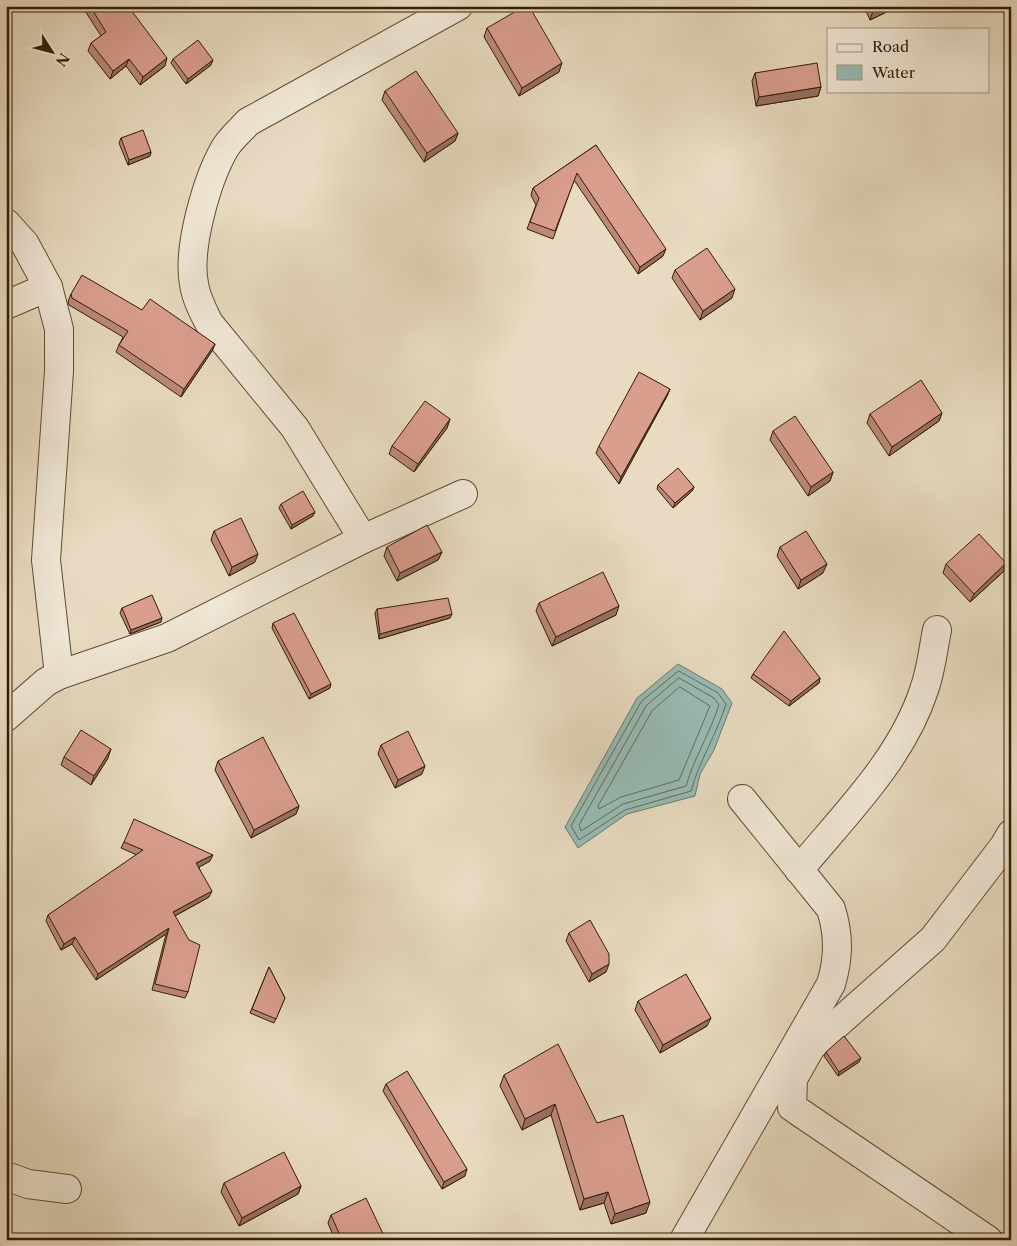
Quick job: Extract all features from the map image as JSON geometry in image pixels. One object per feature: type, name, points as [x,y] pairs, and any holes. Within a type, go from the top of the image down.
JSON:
[{"type":"street","points":[[363,539],[321,466],[295,428],[209,323],[200,304],[194,284],[194,242],[212,175],[226,146],[248,122],[458,6]]},
{"type":"street","points":[[6,223],[25,244],[48,288],[59,329],[59,371],[46,560],[59,675]]},
{"type":"street","points":[[6,305],[48,288]]},
{"type":"street","points":[[6,717],[46,682],[59,675],[168,638],[363,539],[463,494]]},
{"type":"street","points":[[799,870],[881,771],[904,736],[925,689],[937,630]]},
{"type":"street","points":[[742,799],[831,909],[837,927],[837,965],[831,984],[785,1080],[792,1107],[988,1240]]},
{"type":"street","points":[[684,1240],[785,1080],[811,1047],[933,939],[1004,846],[1011,834]]},
{"type":"street","points":[[6,1176],[28,1184],[67,1189]]},
{"type":"water","points":[[678,664],[722,689],[732,703],[714,750],[700,774],[695,796],[627,814],[578,848],[565,827],[637,698]]},
{"type":"building","points":[[90,6],[128,6],[167,58],[143,77],[129,59],[113,71],[91,43],[106,32]]},
{"type":"building","points":[[525,6],[529,6],[562,63],[522,88],[487,28]]},
{"type":"building","points":[[871,6],[883,6],[873,11]]},
{"type":"building","points":[[198,40],[213,60],[188,79],[173,59]]},
{"type":"building","points":[[817,63],[821,87],[759,97],[755,73]]},
{"type":"building","points":[[416,71],[458,133],[427,153],[385,91]]},
{"type":"building","points":[[143,130],[151,152],[129,160],[121,138]]},
{"type":"building","points":[[596,145],[666,249],[640,267],[577,173],[555,231],[530,222],[539,198],[533,188]]},
{"type":"building","points":[[707,248],[735,289],[703,311],[675,270]]},
{"type":"building","points":[[82,275],[142,310],[150,299],[215,344],[184,389],[119,345],[128,331],[72,298],[71,294]]},
{"type":"building","points":[[639,372],[670,389],[621,477],[599,446]]},
{"type":"building","points":[[921,380],[942,413],[892,447],[870,414]]},
{"type":"building","points":[[425,401],[450,419],[418,464],[392,446]]},
{"type":"building","points":[[795,416],[833,472],[811,487],[773,431]]},
{"type":"building","points":[[678,468],[694,487],[675,503],[658,485]]},
{"type":"building","points":[[303,491],[315,512],[292,525],[281,504]]},
{"type":"building","points":[[241,518],[258,554],[232,567],[214,531]]},
{"type":"building","points":[[427,525],[442,552],[400,573],[387,547]]},
{"type":"building","points":[[806,531],[827,564],[801,580],[780,547]]},
{"type":"building","points":[[979,534],[1006,563],[974,594],[946,564]]},
{"type":"building","points":[[603,572],[619,606],[556,637],[539,603]]},
{"type":"building","points":[[152,595],[162,618],[131,630],[122,608]]},
{"type":"building","points":[[448,598],[452,614],[380,634],[377,609]]},
{"type":"building","points":[[294,613],[331,684],[311,694],[273,623]]},
{"type":"building","points":[[784,631],[820,678],[791,701],[753,674]]},
{"type":"building","points":[[81,730],[111,749],[94,776],[64,757]]},
{"type":"building","points":[[408,731],[425,766],[398,780],[381,745]]},
{"type":"building","points":[[263,737],[299,806],[254,830],[218,761]]},
{"type":"building","points":[[134,819],[213,855],[196,863],[212,891],[173,912],[189,940],[200,945],[188,992],[155,984],[169,928],[98,974],[75,937],[64,944],[48,915],[143,850],[124,842]]},
{"type":"building","points":[[590,920],[609,954],[609,964],[592,974],[569,933]]},
{"type":"building","points":[[269,967],[285,998],[276,1019],[252,1009]]},
{"type":"building","points":[[686,974],[711,1018],[663,1045],[638,1001]]},
{"type":"building","points":[[844,1036],[861,1058],[839,1072],[826,1052]]},
{"type":"building","points":[[558,1044],[597,1123],[623,1115],[650,1202],[615,1214],[608,1192],[584,1199],[555,1104],[525,1119],[504,1075]]},
{"type":"building","points":[[407,1071],[467,1169],[444,1182],[386,1084]]},
{"type":"building","points":[[284,1152],[301,1186],[242,1218],[224,1183]]},
{"type":"building","points":[[366,1198],[386,1240],[342,1240],[331,1215]]}]
